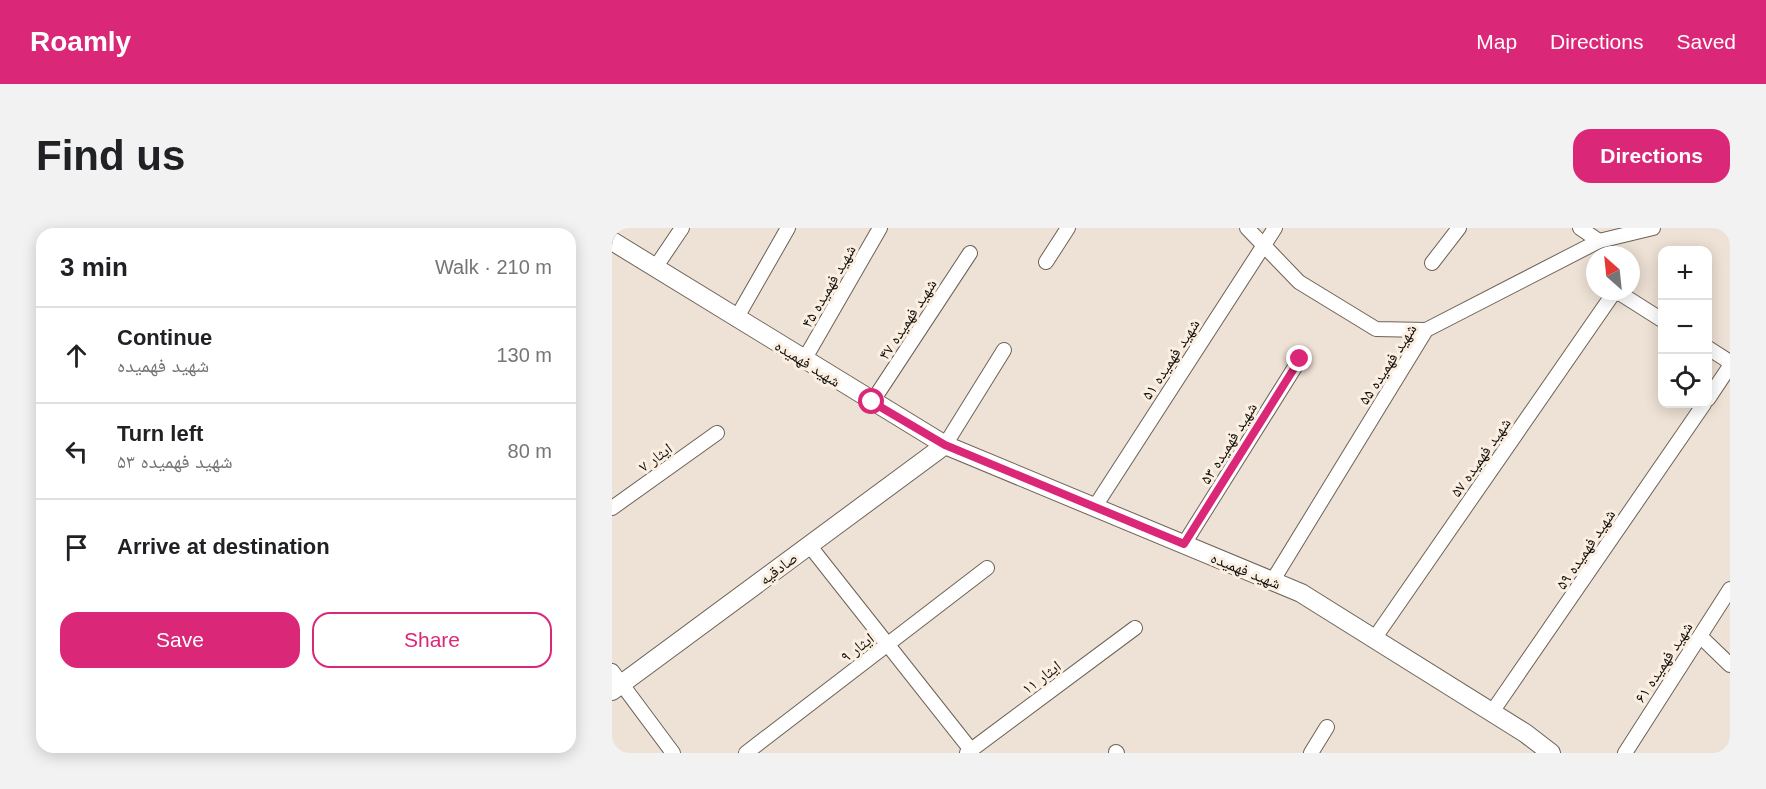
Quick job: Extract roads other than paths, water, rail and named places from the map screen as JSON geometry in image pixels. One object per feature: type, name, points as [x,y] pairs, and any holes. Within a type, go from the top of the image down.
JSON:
[{"type":"street","points":[[655,268],[682,228]]},
{"type":"street","points":[[736,318],[788,228]]},
{"type":"street","name":"شهید فهمیده ۴۵","points":[[804,360],[879,228]]},
{"type":"street","points":[[1046,262],[1068,228]]},
{"type":"street","points":[[1247,228],[1299,282],[1376,328],[1426,330]]},
{"type":"street","name":"شهید فهمیده ۵۱","points":[[1094,508],[1275,228]]},
{"type":"street","points":[[1432,263],[1459,228]]},
{"type":"street","points":[[1580,228],[1599,241]]},
{"type":"street","name":"شهید فهمیده ۵۵","points":[[1273,580],[1426,330],[1599,241],[1653,228]]},
{"type":"street","name":"شهید فهمیده","points":[[612,242],[945,445],[1301,592],[1492,712],[1551,753]]},
{"type":"street","name":"شهید فهمیده ۴۷","points":[[872,402],[970,253]]},
{"type":"street","name":"شهید فهمیده ۵۷","points":[[1374,639],[1613,294],[1621,294],[1658,317]]},
{"type":"street","points":[[945,445],[1004,350]]},
{"type":"street","points":[[1712,351],[1730,364],[1712,391]]},
{"type":"street","name":"شهید فهمیده ۵۳","points":[[1184,544],[1300,359]]},
{"type":"street","name":"شهید فهمیده ۵۹","points":[[1492,712],[1701,408]]},
{"type":"street","name":"ایثار ۷","points":[[612,508],[717,434]]},
{"type":"street","name":"صادقیه","points":[[615,682],[809,545],[945,445]]},
{"type":"street","points":[[809,545],[969,752]]},
{"type":"street","name":"ایثار ۹","points":[[746,753],[987,568]]},
{"type":"street","name":"شهید فهمیده ۶۱","points":[[1625,753],[1730,589]]},
{"type":"street","name":"ایثار ۱۱","points":[[969,752],[1135,628]]},
{"type":"street","points":[[1700,636],[1730,665]]},
{"type":"street","points":[[615,682],[673,753]]},
{"type":"street","points":[[1311,753],[1327,727]]}]
